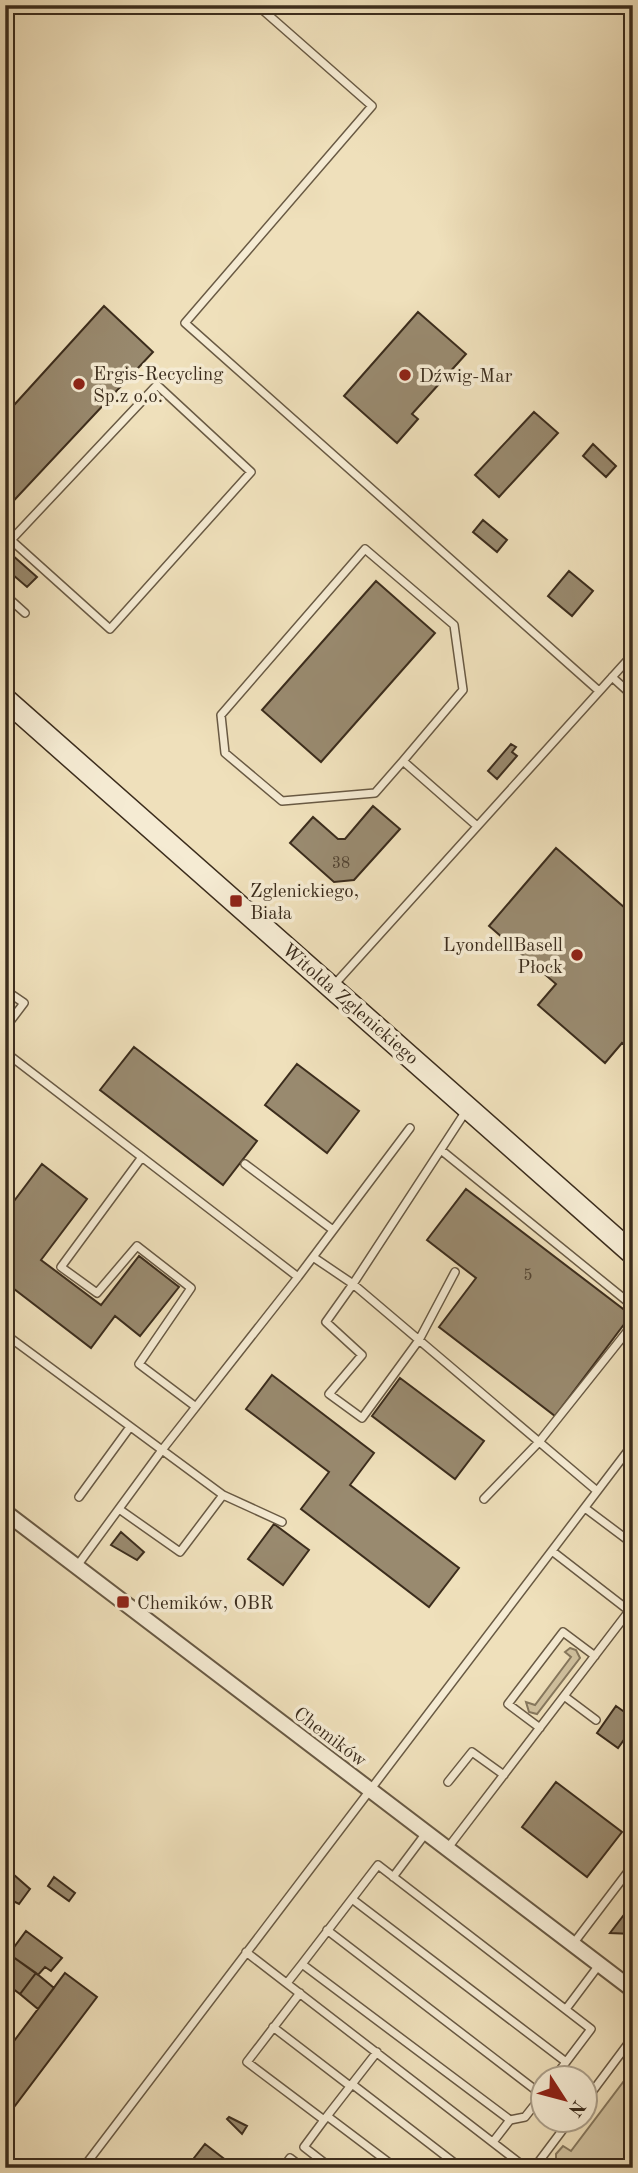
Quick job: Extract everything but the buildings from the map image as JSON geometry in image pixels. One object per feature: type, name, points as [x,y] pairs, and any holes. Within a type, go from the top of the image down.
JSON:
[{"type":"street","name":"Witolda Zglenickiego","points":[[5,698],[633,1254]]},
{"type":"street","name":"Chemików","points":[[5,1512],[633,1990]]},
{"type":"lane","points":[[257,5],[372,106],[185,323],[599,691]]},
{"type":"lane","points":[[157,385],[251,472],[110,629],[8,543],[157,385]]},
{"type":"lane","points":[[365,549],[454,625],[463,690],[403,761],[375,793],[282,801],[225,753],[221,715],[365,549]]},
{"type":"lane","points":[[5,595],[24,613]]},
{"type":"lane","points":[[332,987],[633,654]]},
{"type":"lane","points":[[612,677],[633,696]]},
{"type":"lane","points":[[403,761],[477,826]]},
{"type":"lane","points":[[5,990],[24,1003],[5,1028]]},
{"type":"lane","points":[[5,1052],[298,1277]]},
{"type":"lane","points":[[455,1272],[419,1340],[362,1418],[329,1394],[362,1355],[326,1322],[468,1107]]},
{"type":"lane","points":[[77,1566],[162,1450],[298,1277],[410,1128]]},
{"type":"lane","points":[[441,1150],[633,1306]]},
{"type":"lane","points":[[142,1157],[61,1267],[97,1293],[136,1246],[191,1288],[139,1364],[196,1407]]},
{"type":"lane","points":[[245,1164],[334,1230]]},
{"type":"lane","points":[[313,1257],[353,1284],[597,1491]]},
{"type":"lane","points":[[484,1499],[539,1442],[633,1324]]},
{"type":"lane","points":[[5,1334],[223,1495],[282,1522]]},
{"type":"lane","points":[[79,1497],[130,1427]]},
{"type":"lane","points":[[83,2168],[633,1444]]},
{"type":"lane","points":[[119,1509],[180,1552],[223,1495]]},
{"type":"lane","points":[[585,1508],[633,1544]]},
{"type":"lane","points":[[447,1849],[631,1612],[552,1551]]},
{"type":"lane","points":[[540,1728],[508,1704],[516,1693],[563,1632],[595,1656]]},
{"type":"lane","points":[[564,1696],[596,1720]]},
{"type":"lane","points":[[448,1782],[472,1752],[504,1775]]},
{"type":"lane","points":[[393,1877],[426,1833]]},
{"type":"lane","points":[[573,1944],[633,1865]]},
{"type":"lane","points":[[287,1983],[327,1930],[378,1866],[591,2029],[566,2062],[352,1899]]},
{"type":"lane","points":[[327,1930],[530,2084]]},
{"type":"lane","points":[[246,1952],[526,2168]]},
{"type":"lane","points":[[302,1964],[510,2120]]},
{"type":"lane","points":[[566,2009],[600,1965]]},
{"type":"lane","points":[[300,1993],[247,2062],[396,2168]]},
{"type":"lane","points":[[273,2027],[461,2168]]},
{"type":"lane","points":[[600,2081],[633,2037]]},
{"type":"lane","points":[[331,2168],[304,2147],[376,2052]]},
{"type":"lane","points":[[493,2142],[510,2120],[525,2117],[530,2111]]},
{"type":"lane","points":[[534,2168],[560,2134]]},
{"type":"lane","points":[[283,2168],[290,2158],[303,2168]]},
{"type":"shaded area","points":[[570,1648],[576,1650],[580,1658],[537,1714],[529,1712],[526,1702],[535,1705],[571,1657],[565,1652]]},
{"type":"shaded area","points":[[633,2069],[633,2168],[556,2168],[556,2154],[563,2146],[571,2151],[584,2134],[600,2134],[600,2113]]},
{"type":"place","name":"Dźwig-Mar","points":[[405,375]]},
{"type":"place","name":"Ergis-Recycling Sp.z o.o.","points":[[79,384]]},
{"type":"place","name":"Zglenickiego, Biała","points":[[236,901]]},
{"type":"place","name":"LyondellBasell Płock","points":[[577,955]]},
{"type":"place","name":"Chemików, OBR","points":[[123,1602]]}]
